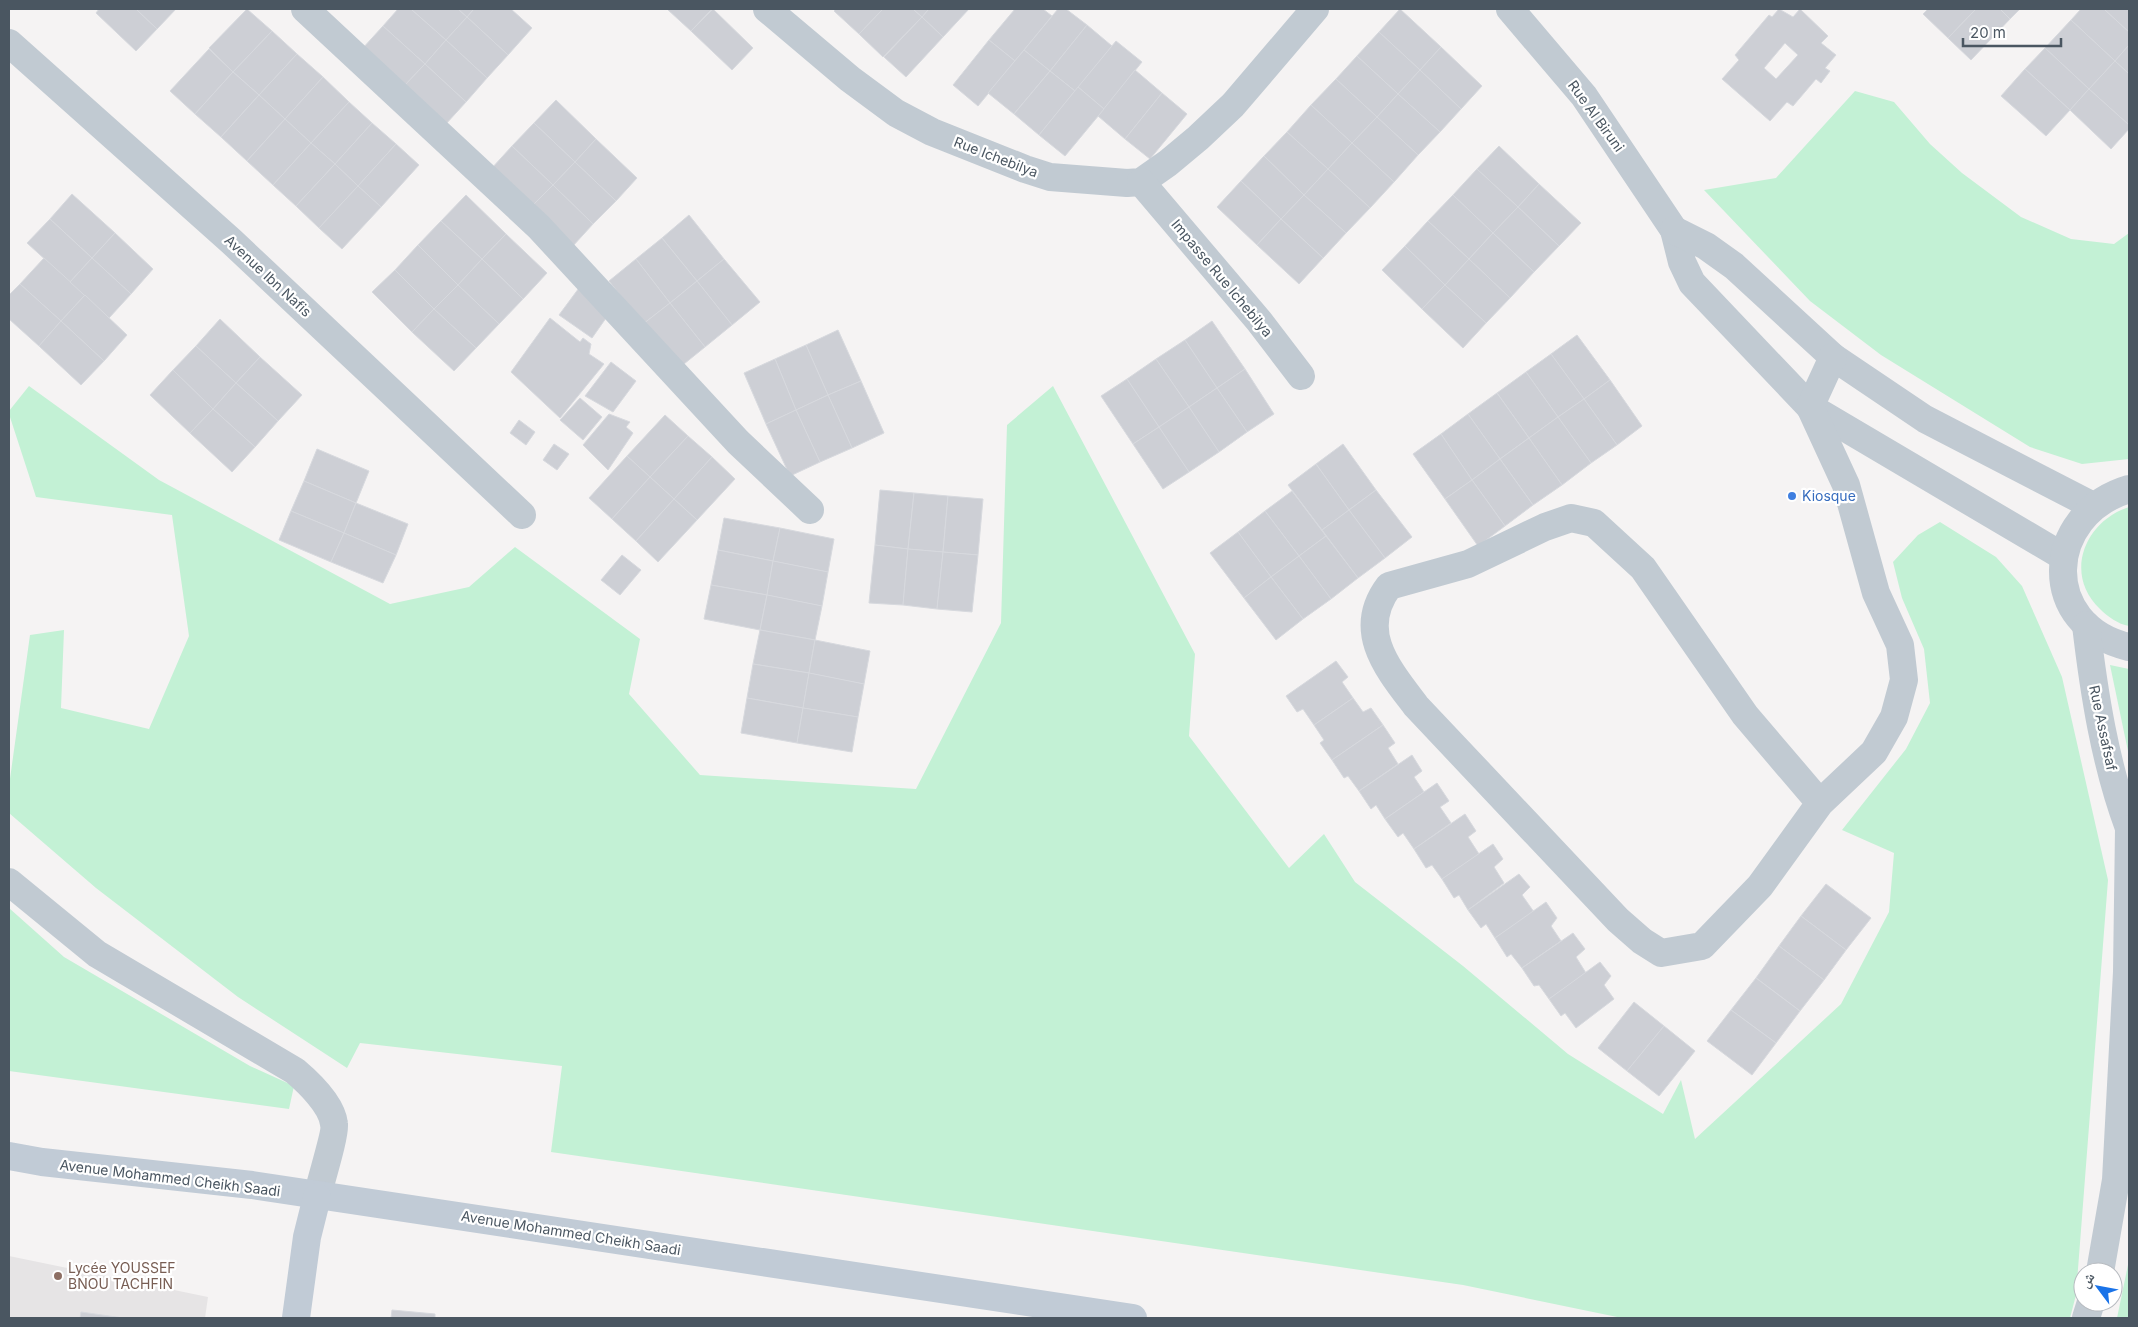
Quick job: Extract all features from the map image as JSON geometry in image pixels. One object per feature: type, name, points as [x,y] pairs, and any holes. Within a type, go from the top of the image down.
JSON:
[{"type":"main road","name":"Avenue Mohammed Cheikh Saadi","points":[[9,1156],[42,1162],[252,1185],[317,1197],[366,1202],[1133,1318]]},
{"type":"main road","points":[[296,1318],[308,1237],[317,1197]]},
{"type":"street","points":[[305,9],[539,227],[738,442],[810,510]]},
{"type":"street","name":"Rue Ichebilya","points":[[766,9],[850,79],[896,112],[932,132],[1024,169],[1050,177],[1110,183],[1140,182]]},
{"type":"street","points":[[1140,182],[1168,164],[1232,106],[1315,9]]},
{"type":"street","name":"Rue Al Biruni","points":[[1510,9],[1584,96],[1674,230]]},
{"type":"street","name":"Avenue Ibn Nafis","points":[[9,43],[231,241],[522,515]]},
{"type":"street","name":"Impasse Rue Ichebilya","points":[[1140,182],[1259,321],[1301,376]]},
{"type":"street","points":[[1674,230],[1706,246],[1734,266],[1833,357],[1925,419],[2092,506]]},
{"type":"street","points":[[1674,230],[1682,262],[1692,283],[1810,407],[2064,557]]},
{"type":"street","points":[[1820,803],[1745,715],[1643,568],[1594,523],[1571,518],[1545,527],[1468,564],[1389,586],[1377,605],[1373,628],[1379,647],[1392,674],[1416,706],[1618,920],[1642,941],[1661,953],[1702,946],[1760,886],[1820,803],[1874,752],[1894,717],[1904,680],[1900,645],[1876,593],[1846,485],[1810,407],[1833,357]]},
{"type":"street","points":[[2129,489],[2110,495],[2092,506],[2073,529],[2064,557],[2063,576],[2067,594],[2074,611],[2086,625],[2111,643],[2129,647]]},
{"type":"street","name":"Rue Assafsaf","points":[[2086,625],[2092,675],[2109,759],[2117,795],[2129,828],[2127,972],[2116,1180],[2102,1262]]},
{"type":"street","points":[[9,882],[97,954],[288,1067],[312,1086],[323,1100],[334,1124],[317,1197]]},
{"type":"shaded area","name":"Lycée YOUSSEF BNOU TACHFIN","points":[[9,1256],[208,1297],[205,1318],[9,1318]]},
{"type":"green space","points":[[1855,91],[1894,102],[1930,144],[1962,173],[2021,217],[2071,239],[2114,244],[2129,233],[2129,459],[2082,464],[2030,447],[1881,355],[1810,301],[1704,190],[1776,178]]},
{"type":"green space","points":[[29,386],[159,480],[390,604],[469,587],[515,547],[640,639],[629,694],[700,775],[916,789],[1001,623],[1007,425],[1053,386],[1195,654],[1189,736],[1289,868],[1324,834],[1355,882],[1463,966],[1568,1054],[1663,1114],[1681,1080],[1695,1139],[1841,1004],[1889,912],[1894,853],[1842,830],[1906,749],[1930,703],[1924,649],[1902,598],[1893,562],[1918,535],[1940,522],[1996,557],[2022,586],[2062,677],[2108,880],[2079,1262],[2073,1262],[2073,1306],[2070,1318],[1622,1318],[1463,1285],[551,1152],[562,1066],[360,1043],[347,1068],[238,997],[96,888],[9,813],[9,786],[30,635],[64,630],[61,708],[149,729],[189,636],[172,515],[36,497],[9,411]]},
{"type":"green space","points":[[2129,507],[2129,626],[2117,622],[2100,609],[2089,595],[2083,580],[2081,565],[2084,550],[2091,536],[2101,524],[2114,514]]},
{"type":"green space","points":[[2110,665],[2129,669],[2129,756]]},
{"type":"green space","points":[[9,908],[64,957],[250,1066],[294,1086],[289,1109],[9,1071]]},
{"type":"green space","points":[[2129,1260],[2129,1318],[2117,1318],[2118,1312],[2123,1312],[2123,1289]]},
{"type":"building","points":[[99,9],[136,9],[157,29],[136,51],[96,13]]},
{"type":"building","points":[[136,9],[176,9],[157,29]]},
{"type":"building","points":[[247,9],[272,31],[233,72],[209,48]]},
{"type":"building","points":[[398,9],[411,9],[446,40],[425,64],[383,26]]},
{"type":"building","points":[[411,9],[458,9],[467,17],[446,40]]},
{"type":"building","points":[[458,9],[474,9],[467,17]]},
{"type":"building","points":[[474,9],[511,9],[532,28],[508,55],[467,17]]},
{"type":"building","points":[[667,9],[712,9],[691,31]]},
{"type":"building","points":[[713,9],[753,48],[732,70],[691,31]]},
{"type":"building","points":[[836,9],[883,9],[859,34],[834,11]]},
{"type":"building","points":[[883,9],[913,9],[922,17],[883,57],[859,34]]},
{"type":"building","points":[[913,9],[929,9],[922,17]]},
{"type":"building","points":[[929,9],[969,9],[943,37],[922,17]]},
{"type":"building","points":[[1015,9],[1043,9],[1052,16],[1015,61],[989,40]]},
{"type":"building","points":[[1058,9],[1066,9],[1087,25],[1050,71],[1024,50]]},
{"type":"building","points":[[1400,9],[1441,47],[1420,70],[1379,32]]},
{"type":"building","points":[[1779,9],[1793,17],[1800,9],[1828,36],[1821,43],[1836,55],[1825,68],[1830,71],[1821,83],[1816,79],[1793,106],[1787,102],[1770,121],[1722,79],[1739,60],[1735,55],[1769,15],[1772,17]],"holes":[[[1785,43],[1798,55],[1776,79],[1764,68]]]},
{"type":"building","points":[[1928,9],[1976,9],[1948,38],[1923,14]]},
{"type":"building","points":[[1976,9],[2000,9],[2010,19],[1971,60],[1948,38]]},
{"type":"building","points":[[2000,9],[2020,9],[2010,19]]},
{"type":"building","points":[[2081,9],[2104,9],[2129,32],[2129,45],[2115,61],[2071,20]]},
{"type":"building","points":[[2104,9],[2129,9],[2129,32]]},
{"type":"building","points":[[467,17],[508,55],[487,78],[446,40]]},
{"type":"building","points":[[922,17],[943,37],[906,77],[884,57]]},
{"type":"building","points":[[2071,20],[2115,61],[2089,89],[2045,48]]},
{"type":"building","points":[[1087,25],[1112,46],[1075,91],[1050,71]]},
{"type":"building","points":[[383,26],[425,64],[403,87],[362,49]]},
{"type":"building","points":[[272,31],[297,54],[259,95],[233,72]]},
{"type":"building","points":[[1379,32],[1420,70],[1398,94],[1357,56]]},
{"type":"building","points":[[446,40],[487,78],[466,102],[425,64]]},
{"type":"building","points":[[989,40],[1015,61],[978,106],[953,85]]},
{"type":"building","points":[[1116,41],[1142,62],[1104,109],[1078,87]]},
{"type":"building","points":[[2129,45],[2129,74],[2115,61]]},
{"type":"building","points":[[1441,47],[1482,86],[1461,109],[1420,70]]},
{"type":"building","points":[[2045,48],[2089,89],[2070,110],[2025,69]]},
{"type":"building","points":[[209,49],[233,72],[195,114],[170,91]]},
{"type":"building","points":[[1024,50],[1050,71],[1014,114],[988,93]]},
{"type":"building","points":[[297,54],[323,77],[285,119],[259,95]]},
{"type":"building","points":[[1357,56],[1398,94],[1377,117],[1336,79]]},
{"type":"building","points":[[2115,61],[2129,74],[2129,125],[2089,89]]},
{"type":"building","points":[[425,64],[466,102],[445,125],[403,87]]},
{"type":"building","points":[[2025,69],[2070,110],[2046,136],[2001,96]]},
{"type":"building","points":[[1135,70],[1162,93],[1125,139],[1098,116]]},
{"type":"building","points":[[1420,70],[1461,109],[1440,132],[1398,94]]},
{"type":"building","points":[[1050,71],[1075,91],[1039,135],[1014,114]]},
{"type":"building","points":[[233,72],[259,95],[221,137],[195,114]]},
{"type":"building","points":[[323,77],[349,102],[311,143],[285,119]]},
{"type":"building","points":[[1336,79],[1377,117],[1352,143],[1311,105]]},
{"type":"building","points":[[1078,87],[1104,109],[1065,156],[1039,135]]},
{"type":"building","points":[[2089,89],[2129,125],[2129,129],[2111,149],[2070,110]]},
{"type":"building","points":[[1162,93],[1187,114],[1150,159],[1125,139]]},
{"type":"building","points":[[1398,94],[1440,132],[1418,155],[1377,117]]},
{"type":"building","points":[[259,95],[285,119],[247,161],[221,137]]},
{"type":"building","points":[[556,100],[596,139],[575,162],[534,123]]},
{"type":"building","points":[[349,102],[372,123],[335,164],[311,143]]},
{"type":"building","points":[[1311,105],[1352,143],[1328,169],[1287,132]]},
{"type":"building","points":[[1377,117],[1418,155],[1394,182],[1352,143]]},
{"type":"building","points":[[285,119],[311,143],[273,185],[247,161]]},
{"type":"building","points":[[372,123],[396,144],[358,186],[335,164]]},
{"type":"building","points":[[534,123],[575,162],[553,185],[512,146]]},
{"type":"building","points":[[1287,132],[1328,169],[1304,195],[1264,156]]},
{"type":"building","points":[[596,139],[637,178],[616,201],[575,162]]},
{"type":"building","points":[[311,143],[335,164],[296,206],[273,185]]},
{"type":"building","points":[[1352,143],[1394,182],[1370,208],[1328,169]]},
{"type":"building","points":[[396,144],[419,165],[381,207],[358,186]]},
{"type":"building","points":[[512,146],[553,185],[531,207],[491,169]]},
{"type":"building","points":[[1499,146],[1539,184],[1518,207],[1477,169]]},
{"type":"building","points":[[1264,156],[1304,195],[1281,219],[1241,181]]},
{"type":"building","points":[[575,162],[616,201],[593,224],[553,185]]},
{"type":"building","points":[[335,164],[358,186],[319,228],[296,206]]},
{"type":"building","points":[[1328,169],[1370,208],[1346,233],[1304,195]]},
{"type":"building","points":[[1477,169],[1518,207],[1493,233],[1453,195]]},
{"type":"building","points":[[1241,181],[1281,219],[1257,245],[1217,207]]},
{"type":"building","points":[[1539,184],[1581,223],[1559,246],[1518,207]]},
{"type":"building","points":[[553,185],[593,224],[572,247],[531,207]]},
{"type":"building","points":[[358,186],[381,207],[342,249],[319,228]]},
{"type":"building","points":[[72,194],[115,233],[92,258],[50,219]]},
{"type":"building","points":[[466,195],[506,234],[482,259],[441,221]]},
{"type":"building","points":[[1304,195],[1346,233],[1323,258],[1281,219]]},
{"type":"building","points":[[1453,195],[1493,233],[1469,259],[1428,221]]},
{"type":"building","points":[[1518,207],[1559,246],[1534,272],[1493,233]]},
{"type":"building","points":[[689,215],[724,259],[697,281],[662,238]]},
{"type":"building","points":[[50,219],[92,258],[70,282],[27,243]]},
{"type":"building","points":[[1281,219],[1323,258],[1299,284],[1257,245]]},
{"type":"building","points":[[441,221],[482,259],[458,285],[418,245]]},
{"type":"building","points":[[1428,221],[1469,259],[1445,285],[1405,246]]},
{"type":"building","points":[[115,233],[153,269],[131,294],[92,258]]},
{"type":"building","points":[[1493,233],[1534,272],[1510,298],[1469,259]]},
{"type":"building","points":[[506,234],[547,273],[523,299],[482,259]]},
{"type":"building","points":[[662,238],[697,281],[670,303],[636,259]]},
{"type":"building","points":[[418,245],[458,285],[434,309],[395,270]]},
{"type":"building","points":[[1405,246],[1445,285],[1422,309],[1382,270]]},
{"type":"building","points":[[44,258],[85,295],[61,321],[20,284]]},
{"type":"building","points":[[92,258],[131,294],[109,318],[70,282]]},
{"type":"building","points":[[482,259],[523,299],[499,324],[458,285]]},
{"type":"building","points":[[636,259],[670,303],[643,324],[609,281]]},
{"type":"building","points":[[724,259],[760,302],[732,325],[697,281]]},
{"type":"building","points":[[1469,259],[1510,298],[1486,323],[1445,285]]},
{"type":"building","points":[[395,270],[434,309],[412,332],[372,292]]},
{"type":"building","points":[[697,281],[732,325],[705,347],[670,303]]},
{"type":"building","points":[[20,284],[61,321],[39,346],[9,319],[9,295]]},
{"type":"building","points":[[458,285],[499,324],[476,348],[434,309]]},
{"type":"building","points":[[1445,285],[1486,323],[1463,348],[1422,309]]},
{"type":"building","points":[[579,288],[611,311],[592,338],[559,315]]},
{"type":"building","points":[[85,295],[127,335],[104,361],[61,321]]},
{"type":"building","points":[[670,303],[705,347],[679,368],[643,324]]},
{"type":"building","points":[[434,309],[476,348],[454,371],[412,332]]},
{"type":"building","points":[[550,318],[580,342],[583,338],[591,344],[589,354],[604,364],[560,418],[511,372]]},
{"type":"building","points":[[220,319],[260,357],[236,383],[196,346]]},
{"type":"building","points":[[61,321],[104,361],[81,385],[39,346]]},
{"type":"building","points":[[1212,321],[1245,369],[1217,388],[1185,340]]},
{"type":"building","points":[[838,330],[861,381],[828,395],[806,345]]},
{"type":"building","points":[[1577,335],[1610,380],[1584,399],[1551,354]]},
{"type":"building","points":[[1185,340],[1217,388],[1189,407],[1156,359]]},
{"type":"building","points":[[806,345],[828,395],[796,410],[775,359]]},
{"type":"building","points":[[196,346],[236,383],[213,409],[173,370]]},
{"type":"building","points":[[1551,354],[1584,399],[1558,417],[1526,372]]},
{"type":"building","points":[[260,357],[302,395],[278,421],[236,383]]},
{"type":"building","points":[[775,359],[796,410],[766,424],[744,373]]},
{"type":"building","points":[[1156,359],[1189,407],[1159,427],[1127,379]]},
{"type":"building","points":[[611,362],[636,381],[613,412],[585,396]]},
{"type":"building","points":[[1245,369],[1274,414],[1247,432],[1217,388]]},
{"type":"building","points":[[173,370],[213,409],[190,433],[150,395]]},
{"type":"building","points":[[1526,372],[1558,417],[1529,438],[1497,393]]},
{"type":"building","points":[[1127,379],[1159,427],[1133,444],[1101,396]]},
{"type":"building","points":[[1610,380],[1642,426],[1617,445],[1584,399]]},
{"type":"building","points":[[861,381],[884,433],[852,448],[828,395]]},
{"type":"building","points":[[236,383],[278,421],[255,447],[213,409]]},
{"type":"building","points":[[1217,388],[1247,432],[1219,452],[1189,407]]},
{"type":"building","points":[[1497,393],[1529,438],[1500,459],[1468,414]]},
{"type":"building","points":[[828,395],[852,448],[820,462],[796,410]]},
{"type":"building","points":[[580,398],[602,417],[583,440],[560,420]]},
{"type":"building","points":[[1584,399],[1617,445],[1591,463],[1558,417]]},
{"type":"building","points":[[1189,407],[1219,452],[1189,472],[1159,427]]},
{"type":"building","points":[[213,409],[255,447],[232,472],[190,433]]},
{"type":"building","points":[[796,410],[820,462],[790,476],[766,424]]},
{"type":"building","points":[[609,414],[630,422],[626,427],[633,433],[608,470],[583,445]]},
{"type":"building","points":[[1468,414],[1500,459],[1472,480],[1441,434]]},
{"type":"building","points":[[665,415],[688,436],[650,477],[627,456]]},
{"type":"building","points":[[1558,417],[1591,463],[1562,485],[1529,438]]},
{"type":"building","points":[[519,420],[535,432],[526,445],[510,433]]},
{"type":"building","points":[[1159,427],[1189,472],[1163,489],[1133,444]]},
{"type":"building","points":[[1441,434],[1472,480],[1445,499],[1413,454]]},
{"type":"building","points":[[688,436],[712,457],[674,499],[650,477]]},
{"type":"building","points":[[1529,438],[1562,485],[1533,505],[1500,459]]},
{"type":"building","points":[[554,444],[569,454],[557,470],[543,460]]},
{"type":"building","points":[[1343,444],[1376,490],[1349,510],[1316,464]]},
{"type":"building","points":[[317,449],[369,471],[356,503],[304,481]]},
{"type":"building","points":[[627,456],[650,477],[612,519],[589,498]]},
{"type":"building","points":[[712,457],[735,479],[697,520],[674,499]]},
{"type":"building","points":[[1500,459],[1533,505],[1505,526],[1472,480]]},
{"type":"building","points":[[1316,464],[1349,510],[1322,530],[1288,485]]},
{"type":"building","points":[[650,477],[674,499],[636,541],[612,519]]},
{"type":"building","points":[[1472,480],[1505,526],[1478,546],[1445,499]]},
{"type":"building","points":[[304,481],[356,503],[344,533],[291,511]]},
{"type":"building","points":[[880,490],[914,493],[908,549],[875,545]]},
{"type":"building","points":[[1376,490],[1412,537],[1385,558],[1349,510]]},
{"type":"building","points":[[1292,491],[1326,536],[1299,556],[1265,511]]},
{"type":"building","points":[[914,493],[948,496],[943,552],[908,549]]},
{"type":"building","points":[[948,496],[983,499],[978,555],[943,552]]},
{"type":"building","points":[[674,499],[697,520],[658,562],[636,541]]},
{"type":"building","points":[[356,503],[408,524],[396,555],[344,533]]},
{"type":"building","points":[[1349,510],[1385,558],[1358,578],[1322,530]]},
{"type":"building","points":[[291,511],[344,533],[331,562],[279,540]]},
{"type":"building","points":[[1265,511],[1299,556],[1271,577],[1238,532]]},
{"type":"building","points":[[724,518],[780,528],[773,561],[718,550]]},
{"type":"building","points":[[780,528],[834,539],[828,572],[773,561]]},
{"type":"building","points":[[1238,532],[1271,577],[1244,598],[1210,553]]},
{"type":"building","points":[[344,533],[396,555],[383,583],[331,562]]},
{"type":"building","points":[[1326,536],[1358,578],[1331,599],[1299,556]]},
{"type":"building","points":[[875,545],[908,549],[903,605],[869,603]]},
{"type":"building","points":[[908,549],[943,552],[937,609],[903,605]]},
{"type":"building","points":[[718,550],[773,561],[767,595],[711,585]]},
{"type":"building","points":[[943,552],[978,555],[972,612],[937,609]]},
{"type":"building","points":[[622,555],[641,570],[620,595],[601,580]]},
{"type":"building","points":[[1299,556],[1331,599],[1303,619],[1271,577]]},
{"type":"building","points":[[773,561],[828,572],[822,606],[767,595]]},
{"type":"building","points":[[1271,577],[1303,619],[1276,640],[1244,598]]},
{"type":"building","points":[[711,585],[767,595],[760,630],[704,619]]},
{"type":"building","points":[[767,595],[822,606],[815,640],[760,630]]},
{"type":"building","points":[[760,630],[815,640],[809,673],[753,664]]},
{"type":"building","points":[[815,640],[870,651],[864,684],[809,673]]},
{"type":"building","points":[[1336,661],[1348,677],[1342,682],[1353,698],[1314,725],[1303,709],[1297,712],[1286,696]]},
{"type":"building","points":[[753,664],[809,673],[803,708],[747,698]]},
{"type":"building","points":[[809,673],[864,684],[858,717],[803,708]]},
{"type":"building","points":[[747,698],[803,708],[797,743],[741,733]]},
{"type":"building","points":[[1353,698],[1363,712],[1371,708],[1383,725],[1332,760],[1320,743],[1324,740],[1314,725]]},
{"type":"building","points":[[803,708],[858,717],[852,752],[797,743]]},
{"type":"building","points":[[1383,725],[1395,743],[1388,748],[1398,764],[1359,791],[1348,776],[1344,778],[1332,760]]},
{"type":"building","points":[[1412,755],[1422,771],[1414,777],[1424,792],[1385,819],[1376,805],[1371,809],[1359,791]]},
{"type":"building","points":[[1437,783],[1449,801],[1440,807],[1451,823],[1414,849],[1403,833],[1398,837],[1385,819]]},
{"type":"building","points":[[1465,814],[1476,831],[1468,837],[1479,854],[1442,879],[1432,865],[1426,868],[1414,849]]},
{"type":"building","points":[[1493,844],[1503,859],[1494,867],[1504,883],[1468,910],[1459,895],[1454,898],[1442,879]]},
{"type":"building","points":[[1519,874],[1530,887],[1522,895],[1534,912],[1495,938],[1486,924],[1481,928],[1468,910]]},
{"type":"building","points":[[1826,884],[1871,918],[1846,950],[1801,916]]},
{"type":"building","points":[[1546,902],[1557,918],[1551,926],[1561,941],[1522,968],[1511,954],[1507,957],[1495,938]]},
{"type":"building","points":[[1801,916],[1846,950],[1824,980],[1779,946]]},
{"type":"building","points":[[1573,933],[1585,949],[1576,957],[1586,973],[1549,999],[1539,985],[1534,986],[1522,968]]},
{"type":"building","points":[[1779,946],[1824,980],[1800,1011],[1756,978]]},
{"type":"building","points":[[1600,962],[1611,976],[1604,985],[1614,999],[1576,1028],[1565,1013],[1561,1016],[1549,999]]},
{"type":"building","points":[[1756,978],[1800,1011],[1776,1043],[1731,1010]]},
{"type":"building","points":[[1634,1002],[1664,1026],[1627,1071],[1598,1048]]},
{"type":"building","points":[[1731,1010],[1776,1043],[1752,1075],[1707,1041]]},
{"type":"building","points":[[1664,1026],[1695,1051],[1659,1096],[1627,1071]]},
{"type":"building","points":[[392,1310],[435,1314],[435,1318],[391,1318]]},
{"type":"building","points":[[81,1312],[123,1318],[80,1318]]},
{"type":"place","name":"Kiosque","points":[[1792,496]]},
{"type":"place","name":"Lycée YOUSSEF BNOU TACHFIN","points":[[58,1276]]}]
